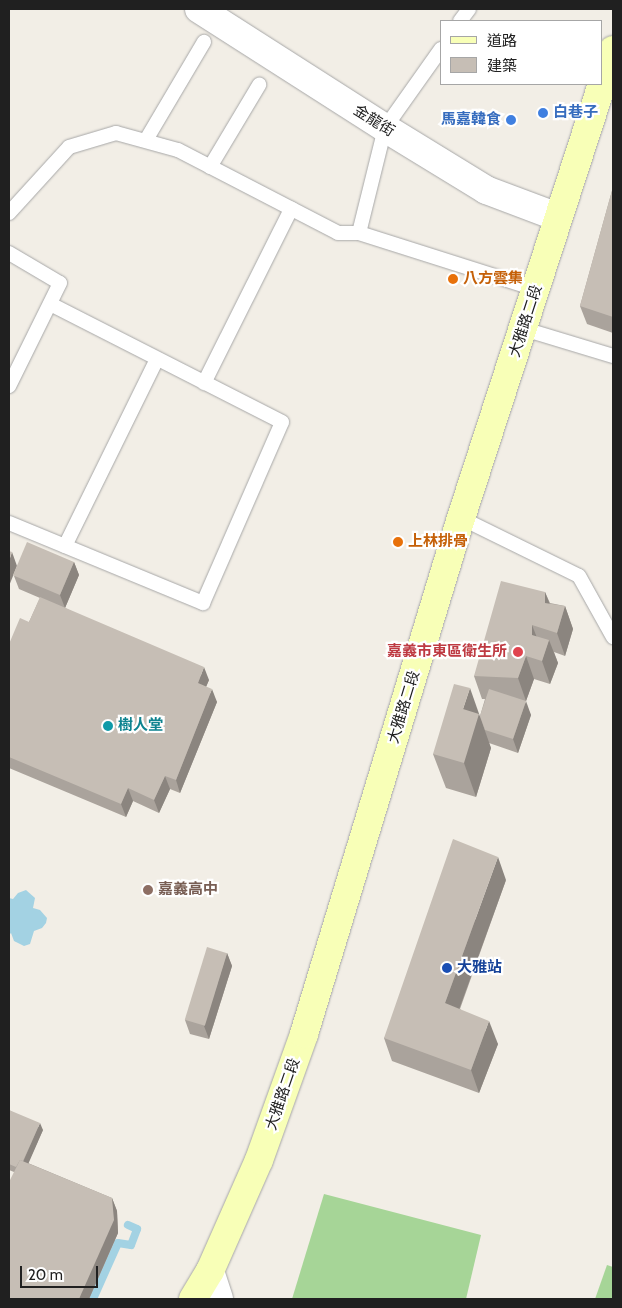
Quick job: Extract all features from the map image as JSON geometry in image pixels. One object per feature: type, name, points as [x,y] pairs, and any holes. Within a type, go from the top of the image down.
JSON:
[{"type":"main road","name":"大雅路二段","points":[[602,83],[613,50]]},
{"type":"main road","name":"大雅路二段","points":[[193,1299],[210,1271],[259,1160],[304,1034],[461,518],[524,329],[601,85]]},
{"type":"street","name":"金龍街","points":[[199,9],[486,190],[558,217]]},
{"type":"street","points":[[210,1271],[219,1299]]},
{"type":"lane","points":[[461,20],[469,9]]},
{"type":"lane","points":[[146,140],[204,42]]},
{"type":"lane","points":[[359,233],[385,128],[440,50]]},
{"type":"lane","points":[[210,167],[259,85]]},
{"type":"lane","points":[[9,214],[69,147],[116,133],[178,150],[338,233],[359,233],[536,289]]},
{"type":"lane","points":[[204,383],[292,209]]},
{"type":"lane","points":[[9,253],[60,283],[9,386]]},
{"type":"lane","points":[[9,523],[203,603],[282,422],[50,304]]},
{"type":"lane","points":[[524,329],[613,356]]},
{"type":"lane","points":[[65,546],[157,359]]},
{"type":"lane","points":[[461,518],[579,576],[613,637]]},
{"type":"green space","points":[[324,1194],[481,1235],[466,1299],[292,1299]]},
{"type":"green space","points":[[607,1265],[613,1267],[613,1299],[595,1299]]},
{"type":"water","points":[[26,890],[35,898],[33,908],[40,910],[47,918],[42,928],[34,931],[30,944],[24,946],[14,941],[11,933],[9,935],[9,898],[13,899],[18,893]]},
{"type":"building","points":[[613,187],[613,317],[580,306]]},
{"type":"building","points":[[27,542],[74,562],[60,595],[13,575]]},
{"type":"building","points":[[501,581],[545,592],[545,603],[565,606],[557,633],[532,625],[532,635],[549,640],[542,661],[526,656],[518,678],[474,676]]},
{"type":"building","name":"樹人堂","points":[[40,597],[204,667],[198,683],[212,689],[176,780],[165,776],[154,800],[128,788],[121,804],[9,757],[9,644],[20,618],[29,622]]},
{"type":"building","points":[[454,684],[470,688],[463,709],[479,714],[464,763],[433,754]]},
{"type":"building","points":[[489,689],[526,701],[513,739],[485,730],[480,716]]},
{"type":"building","points":[[453,839],[498,857],[445,1003],[489,1021],[471,1070],[384,1038]]},
{"type":"building","points":[[207,947],[227,953],[205,1026],[185,1020]]},
{"type":"building","points":[[9,1110],[40,1123],[23,1161],[20,1160],[16,1167],[9,1164]]},
{"type":"building","points":[[20,1160],[112,1198],[114,1220],[79,1299],[9,1299],[9,1182]]},
{"type":"waterway","points":[[93,1299],[118,1243],[131,1245],[137,1229],[128,1225]]},
{"type":"place","name":"白巷子","points":[[543,113]]},
{"type":"place","name":"馬嘉韓食","points":[[511,120]]},
{"type":"place","name":"八方雲集","points":[[453,279]]},
{"type":"place","name":"上林排骨","points":[[398,542]]},
{"type":"place","name":"嘉義市東區衛生所","points":[[518,652]]},
{"type":"place","name":"樹人堂","points":[[108,726]]},
{"type":"place","name":"嘉義高中","points":[[148,890]]},
{"type":"place","name":"大雅站","points":[[447,968]]}]
